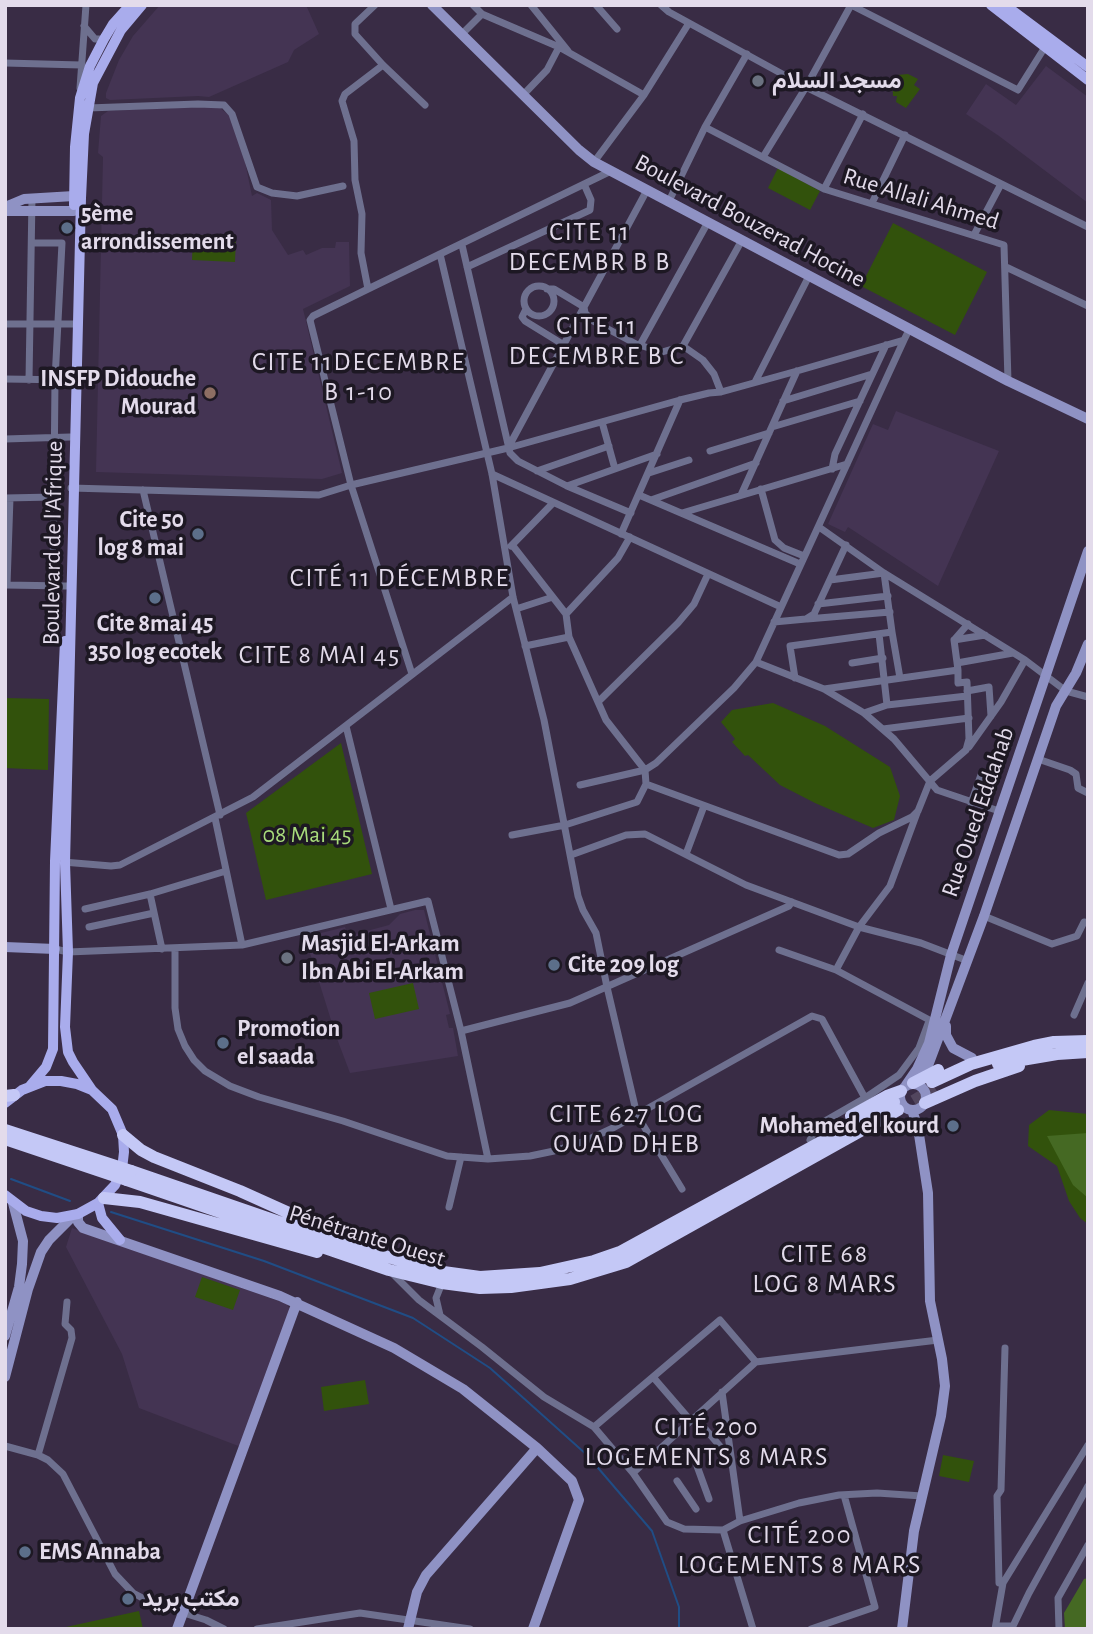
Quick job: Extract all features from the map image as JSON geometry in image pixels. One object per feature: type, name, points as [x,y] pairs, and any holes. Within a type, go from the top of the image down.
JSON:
[{"type":"highway","name":"Pénétrante Ouest","points":[[5,1139],[337,1242],[390,1270],[442,1283],[480,1288],[511,1287],[570,1279],[626,1262],[788,1166],[971,1064],[1054,1042],[1088,1041]]},
{"type":"highway","points":[[915,1095],[972,1058],[995,1052],[1013,1052]]},
{"type":"highway","name":"Pénétrante Ouest","points":[[915,1095],[992,1065],[1034,1057],[1088,1052]]},
{"type":"highway","points":[[788,1166],[810,1140],[882,1098],[915,1095],[975,1081],[1021,1065],[1034,1057]]},
{"type":"highway","name":"Pénétrante Ouest","points":[[5,1130],[129,1176]]},
{"type":"highway","points":[[123,1135],[154,1157],[292,1213],[360,1254]]},
{"type":"highway","name":"Pénétrante Ouest","points":[[360,1254],[436,1271],[480,1277],[540,1273],[567,1268],[620,1252],[788,1166]]},
{"type":"highway","points":[[101,1201],[140,1202],[332,1256],[360,1254]]},
{"type":"main road","name":"Boulevard de l'Afrique","points":[[123,1135],[112,1109],[92,1090],[72,1062],[66,1040],[68,952],[60,862],[72,488],[70,437],[75,147],[80,98],[90,66],[113,24],[130,5]]},
{"type":"main road","name":"Boulevard de l'Afrique","points":[[30,1086],[46,1067],[53,1049],[81,198],[88,108],[93,83],[105,56],[121,30],[142,5]]},
{"type":"main road","points":[[991,5],[1088,80]]},
{"type":"main road","points":[[1005,5],[1088,67]]},
{"type":"main road","points":[[8,1098],[45,1081],[77,1084],[92,1090]]},
{"type":"main road","points":[[7,1197],[26,1211],[41,1216],[75,1215],[101,1201],[115,1185],[122,1169],[123,1135]]},
{"type":"main road","points":[[101,1201],[102,1218],[120,1240]]},
{"type":"street","points":[[80,98],[86,5]]},
{"type":"street","points":[[375,5],[358,20],[354,28],[365,47],[425,105]]},
{"type":"street","name":"Boulevard Bouzerad Hocine","points":[[432,5],[594,162],[1008,381],[1088,419]]},
{"type":"street","points":[[473,5],[482,14],[559,47],[644,95]]},
{"type":"street","points":[[531,5],[570,54]]},
{"type":"street","points":[[596,5],[617,29]]},
{"type":"street","points":[[661,5],[669,12],[806,87],[1088,227]]},
{"type":"street","points":[[763,157],[806,87],[851,5],[1018,90],[1045,47]]},
{"type":"street","points":[[461,34],[482,14]]},
{"type":"street","points":[[594,162],[644,95],[689,23]]},
{"type":"street","points":[[84,26],[95,39],[104,39]]},
{"type":"street","points":[[523,95],[547,70],[559,47]]},
{"type":"street","points":[[669,201],[705,127],[747,54]]},
{"type":"street","points":[[5,63],[81,65]]},
{"type":"street","points":[[368,289],[361,253],[362,214],[355,180],[354,141],[342,101],[345,94],[383,65]]},
{"type":"street","points":[[88,108],[224,105],[232,114],[257,187],[272,193],[297,196],[343,186]]},
{"type":"street","points":[[824,189],[863,114]]},
{"type":"street","name":"Rue Allali Ahmed","points":[[705,127],[824,189],[1004,245],[1008,381]]},
{"type":"street","points":[[872,203],[905,135]]},
{"type":"street","points":[[412,674],[351,485],[310,320],[313,316],[611,171]]},
{"type":"street","points":[[467,267],[590,210],[592,200],[584,184]]},
{"type":"street","points":[[974,235],[1001,184]]},
{"type":"street","points":[[508,449],[647,190]]},
{"type":"street","points":[[5,209],[32,198],[74,196]]},
{"type":"street","points":[[29,380],[32,198]]},
{"type":"street","points":[[5,209],[74,211]]},
{"type":"street","points":[[640,345],[708,222]]},
{"type":"street","points":[[564,345],[522,317],[526,309],[524,297],[528,290],[539,286],[554,289],[584,307],[585,313],[593,321],[640,345],[662,352],[683,346],[742,240]]},
{"type":"street","points":[[32,243],[62,243],[55,380],[53,586]]},
{"type":"street","points":[[462,245],[508,449],[518,461],[537,471],[631,513]]},
{"type":"street","points":[[440,254],[492,474],[503,548],[544,720],[578,896],[596,933],[637,1115],[682,1189]]},
{"type":"street","points":[[1006,267],[1088,306]]},
{"type":"street","points":[[755,382],[809,276]]},
{"type":"street","points":[[526,309],[533,315],[547,314],[554,302],[547,289]]},
{"type":"street","points":[[5,324],[73,324]]},
{"type":"street","points":[[580,785],[645,770],[656,763],[734,688],[755,662],[910,328]]},
{"type":"street","points":[[72,488],[319,495],[351,485],[508,449],[904,340]]},
{"type":"street","points":[[832,468],[835,454],[886,345]]},
{"type":"street","points":[[683,346],[703,360],[721,392]]},
{"type":"street","points":[[741,495],[797,371]]},
{"type":"street","points":[[783,401],[873,374]]},
{"type":"street","points":[[5,379],[71,380]]},
{"type":"street","points":[[621,534],[680,400]]},
{"type":"street","points":[[710,451],[860,401]]},
{"type":"street","points":[[602,422],[615,469]]},
{"type":"street","points":[[5,439],[70,437]]},
{"type":"street","points":[[537,471],[609,446]]},
{"type":"street","points":[[567,486],[657,454]]},
{"type":"street","points":[[649,473],[689,460]]},
{"type":"street","points":[[651,500],[756,463]]},
{"type":"street","points":[[681,513],[847,464]]},
{"type":"street","points":[[492,474],[781,607]]},
{"type":"street","points":[[761,489],[775,540],[802,560]]},
{"type":"street","points":[[143,490],[217,816],[242,945]]},
{"type":"street","points":[[639,495],[802,560]]},
{"type":"street","points":[[54,497],[7,498],[6,585],[67,586]]},
{"type":"street","points":[[503,548],[513,546],[553,503]]},
{"type":"street","points":[[819,527],[884,573],[1025,660],[1066,691],[1088,697]]},
{"type":"street","points":[[566,614],[618,558],[630,537]]},
{"type":"street","points":[[806,619],[814,614],[846,545]]},
{"type":"street","points":[[512,835],[565,825],[636,802],[646,784],[645,770],[606,720],[569,637],[566,614],[513,546]]},
{"type":"street","name":"Rue Oued Eddahab","points":[[915,1095],[921,1062],[951,955],[1088,551]]},
{"type":"street","points":[[830,580],[884,573]]},
{"type":"street","points":[[884,573],[900,678]]},
{"type":"street","points":[[598,702],[678,623],[694,604],[708,574]]},
{"type":"street","points":[[818,604],[888,596]]},
{"type":"street","points":[[60,862],[120,865],[253,797],[513,597]]},
{"type":"street","points":[[516,609],[553,597]]},
{"type":"street","points":[[774,622],[890,612]]},
{"type":"street","points":[[966,750],[970,739],[967,682],[958,683],[954,640],[968,624]]},
{"type":"street","points":[[795,678],[790,646],[892,632]]},
{"type":"street","points":[[879,634],[887,705]]},
{"type":"street","points":[[954,640],[986,635]]},
{"type":"street","points":[[525,646],[569,637]]},
{"type":"street","points":[[902,1629],[909,1567],[944,1399],[944,1373],[930,1301],[929,1193],[915,1095],[968,961],[1056,706],[1076,673],[1088,644]]},
{"type":"street","points":[[824,689],[900,678],[1013,653]]},
{"type":"street","points":[[852,663],[883,658]]},
{"type":"street","points":[[836,970],[859,927],[890,886],[930,781],[966,750],[989,719],[1025,660]]},
{"type":"street","points":[[755,662],[824,689],[864,713],[913,759],[944,794],[999,811]]},
{"type":"street","points":[[864,713],[887,705],[967,694],[989,687],[989,719]]},
{"type":"street","points":[[883,729],[989,719]]},
{"type":"street","points":[[346,726],[391,909]]},
{"type":"street","points":[[1038,759],[1076,774],[1078,788],[1088,793]]},
{"type":"street","points":[[971,803],[981,775]]},
{"type":"street","points":[[646,784],[845,855],[918,811]]},
{"type":"street","points":[[686,854],[704,806]]},
{"type":"street","points":[[571,855],[635,833],[645,834],[746,885],[859,927],[921,943],[968,961]]},
{"type":"street","points":[[85,909],[150,894],[226,871]]},
{"type":"street","points":[[150,894],[162,949]]},
{"type":"street","points":[[5,947],[68,952],[242,945],[428,901],[461,1031],[488,1159]]},
{"type":"street","points":[[461,1031],[570,1003],[789,906],[792,902]]},
{"type":"street","points":[[89,927],[154,913]]},
{"type":"street","points":[[984,916],[1052,944],[1077,936],[1084,922],[1088,923]]},
{"type":"street","points":[[175,949],[175,1008],[178,1029],[185,1046],[205,1071],[259,1097],[343,1121],[447,1156],[488,1159],[530,1156],[594,1137],[815,1016],[822,1019],[865,1098]]},
{"type":"street","points":[[779,950],[836,970],[932,1022],[913,1059],[898,1075],[818,1125],[810,1140]]},
{"type":"street","points":[[1074,1015],[1088,983]]},
{"type":"street","points":[[946,1021],[949,1042],[958,1053],[972,1058]]},
{"type":"street","points":[[449,1207],[461,1157]]},
{"type":"street","points":[[5,1336],[19,1287],[23,1241],[7,1197]]},
{"type":"street","points":[[5,1377],[28,1289],[41,1252],[49,1240],[75,1215],[83,1228],[297,1302],[370,1335],[440,1375],[501,1418],[572,1481],[579,1500],[533,1629]]},
{"type":"street","points":[[390,1270],[411,1293],[544,1397],[594,1427],[633,1472],[667,1522],[684,1529],[723,1530],[740,1521],[799,1503],[844,1495],[877,1493],[922,1496]]},
{"type":"street","points":[[442,1283],[436,1298],[437,1309],[443,1318]]},
{"type":"street","points":[[38,1455],[72,1338],[71,1330],[65,1324],[67,1302]]},
{"type":"street","points":[[177,1629],[297,1302]]},
{"type":"street","points":[[594,1427],[720,1320],[756,1362]]},
{"type":"street","points":[[633,1472],[756,1362],[938,1340]]},
{"type":"street","points":[[1003,1583],[999,1583],[998,1496],[1001,1490],[1005,1348]]},
{"type":"street","points":[[653,1377],[732,1460]]},
{"type":"street","points":[[722,1392],[740,1521]]},
{"type":"street","points":[[1088,1445],[1003,1583],[995,1627],[1013,1626],[1088,1486]]},
{"type":"street","points":[[5,1446],[38,1455],[56,1467],[69,1482],[108,1561],[124,1584],[143,1600],[183,1612],[224,1629]]},
{"type":"street","points":[[409,1625],[417,1592],[426,1575],[537,1448]]},
{"type":"street","points":[[698,1466],[709,1499]]},
{"type":"street","points":[[677,1482],[696,1509]]},
{"type":"street","points":[[811,1629],[875,1607],[844,1495]]},
{"type":"street","points":[[723,1530],[753,1629]]},
{"type":"street","points":[[1059,1629],[1058,1598],[1088,1545]]},
{"type":"street","points":[[257,1629],[350,1613],[409,1625],[454,1625],[470,1629]]},
{"type":"shaded area","points":[[160,5],[306,5],[319,34],[294,50],[288,62],[209,97],[106,98],[119,60],[133,36]]},
{"type":"shaded area","points":[[1046,66],[1088,97],[1088,203],[966,114],[986,84],[1016,105]]},
{"type":"shaded area","name":"INSFP Didouche Mourad","points":[[218,106],[232,118],[252,196],[257,193],[271,200],[272,230],[288,255],[303,250],[306,255],[322,248],[335,248],[336,242],[349,242],[350,286],[303,309],[342,473],[322,479],[96,472],[103,157],[98,153],[101,116],[108,111]]},
{"type":"shaded area","points":[[896,411],[999,451],[938,586],[848,527],[845,532],[828,524],[873,424],[888,430]]},
{"type":"shaded area","points":[[424,910],[450,1014],[446,1015],[449,1028],[453,1028],[458,1056],[350,1073],[305,937],[345,927],[348,936],[389,925],[400,914]]},
{"type":"shaded area","points":[[72,1228],[287,1304],[290,1310],[241,1447],[139,1408],[122,1354],[66,1247]]},
{"type":"green space","points":[[908,74],[918,79],[914,85],[920,89],[906,108],[896,102],[897,96],[893,96],[892,78]]},
{"type":"green space","points":[[778,168],[820,191],[810,210],[768,188]]},
{"type":"green space","points":[[893,223],[987,272],[955,335],[861,286]]},
{"type":"green space","points":[[193,235],[236,237],[235,262],[192,260]]},
{"type":"green space","points":[[5,698],[49,699],[48,770],[5,768]]},
{"type":"green space","points":[[773,703],[825,726],[890,767],[900,796],[894,820],[873,828],[780,785],[748,755],[745,756],[732,742],[735,739],[721,722],[732,710]]},
{"type":"green space","name":"08 Mai 45","points":[[341,743],[372,874],[266,900],[246,813]]},
{"type":"green space","points":[[413,983],[419,1009],[375,1019],[369,993]]},
{"type":"green space","points":[[1049,1110],[1088,1114],[1088,1224],[1080,1218],[1069,1201],[1057,1166],[1028,1146],[1029,1125]]},
{"type":"green space","points":[[1088,1133],[1088,1198],[1073,1185],[1047,1136]]},
{"type":"green space","points":[[202,1277],[240,1290],[233,1310],[195,1297]]},
{"type":"green space","points":[[365,1380],[369,1404],[324,1411],[321,1387]]},
{"type":"green space","points":[[943,1455],[974,1461],[969,1482],[939,1476]]},
{"type":"green space","points":[[1088,1578],[1088,1629],[1065,1629],[1064,1613],[1084,1579]]},
{"type":"green space","points":[[139,1611],[143,1629],[57,1629]]},
{"type":"waterway","points":[[11,1179],[70,1201]]},
{"type":"waterway","points":[[111,1212],[264,1261],[413,1318],[490,1368],[587,1455],[652,1531],[679,1607],[679,1629]]},
{"type":"tunnel","points":[[898,1110],[935,1088]]},
{"type":"place","name":"مسجد السلام","points":[[758,81]]},
{"type":"place","name":"5ème arrondissement","points":[[67,228]]},
{"type":"place","name":"INSFP Didouche Mourad","points":[[210,393]]},
{"type":"place","name":"Cite 50 log 8 mai","points":[[198,534]]},
{"type":"place","name":"Cite 8mai 45 350 log ecotek","points":[[155,598]]},
{"type":"place","name":"Masjid El-Arkam Ibn Abi El-Arkam","points":[[287,958]]},
{"type":"place","name":"Cite 209 log","points":[[554,965]]},
{"type":"place","name":"Promotion el saada","points":[[223,1043]]},
{"type":"place","name":"Mohamed el kourd","points":[[953,1126]]},
{"type":"place","name":"EMS Annaba","points":[[25,1552]]},
{"type":"place","name":"مكتب بريد","points":[[128,1599]]},
{"type":"district","name":"CITE 11 DECEMBR B B","points":[[590,247]]},
{"type":"district","name":"CITE 11 DECEMBRE B C","points":[[597,341]]},
{"type":"district","name":"CITE 11DECEMBRE B 1-10","points":[[359,377]]},
{"type":"district","name":"CITÉ 11 DÉCEMBRE","points":[[400,578]]},
{"type":"district","name":"CITE 8 MAI 45","points":[[320,655]]},
{"type":"district","name":"CITE 627 LOG OUAD DHEB","points":[[627,1129]]},
{"type":"district","name":"CITE 68 LOG 8 MARS","points":[[825,1269]]},
{"type":"district","name":"CITÉ 200 LOGEMENTS 8 MARS","points":[[707,1442]]},
{"type":"district","name":"CITÉ 200 LOGEMENTS 8 MARS","points":[[800,1550]]}]
